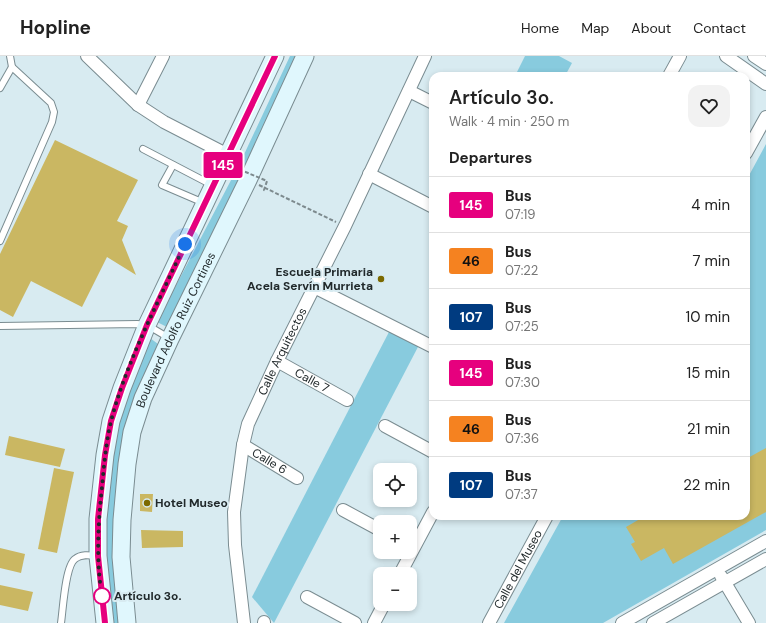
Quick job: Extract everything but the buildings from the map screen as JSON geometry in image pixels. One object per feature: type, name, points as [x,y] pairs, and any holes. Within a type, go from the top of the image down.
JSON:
[{"type":"main road","name":"Boulevard Adolfo Ruiz Cortines","points":[[105,623],[98,556],[98,519],[105,455],[111,421],[122,388],[147,325],[213,186],[222,159],[275,56]]},
{"type":"main road","name":"Boulevard Adolfo Ruiz Cortines","points":[[127,623],[121,557],[122,520],[127,464],[132,432],[143,398],[170,339],[248,180],[306,56]]},
{"type":"street","points":[[87,56],[138,105],[222,159]]},
{"type":"street","points":[[138,105],[163,56]]},
{"type":"street","name":"Calle Arquitectos","points":[[244,623],[235,545],[234,512],[243,445],[248,424],[277,362],[345,226],[425,56]]},
{"type":"street","points":[[671,72],[680,56]]},
{"type":"street","points":[[726,56],[749,72]]},
{"type":"street","points":[[754,56],[766,64]]},
{"type":"street","points":[[750,73],[766,84]]},
{"type":"street","points":[[409,91],[429,101]]},
{"type":"street","points":[[750,146],[766,117]]},
{"type":"street","points":[[369,174],[429,206]]},
{"type":"street","points":[[314,287],[429,345]]},
{"type":"street","name":"Calle 7","points":[[277,362],[347,400]]},
{"type":"street","points":[[385,426],[429,450]]},
{"type":"street","name":"Calle 6","points":[[243,445],[297,478]]},
{"type":"street","points":[[343,510],[373,526]]},
{"type":"street","points":[[417,539],[429,519]]},
{"type":"street","name":"Calle del Museo","points":[[489,623],[545,520]]},
{"type":"street","points":[[622,623],[766,541]]},
{"type":"street","points":[[653,623],[766,559]]},
{"type":"street","points":[[717,569],[749,623]]},
{"type":"street","points":[[307,597],[355,623]]},
{"type":"street","points":[[374,623],[380,611]]},
{"type":"lane","points":[[0,241],[52,122],[54,112],[51,103],[12,66],[10,56]]},
{"type":"lane","points":[[1,84],[12,66]]},
{"type":"lane","points":[[143,149],[213,186]]},
{"type":"lane","points":[[173,165],[162,185],[204,204]]},
{"type":"lane","points":[[0,326],[147,325],[170,339]]},
{"type":"lane","points":[[61,623],[68,568],[75,558],[84,555],[98,556]]},
{"type":"path","points":[[222,159],[210,159],[210,157],[267,182],[264,190],[268,190],[345,226]]},
{"type":"path","points":[[259,176],[256,183],[268,190]]},
{"type":"shaded area","points":[[290,56],[299,56],[169,328],[157,322],[241,161]]},
{"type":"shaded area","points":[[525,56],[559,56],[572,63],[567,72],[517,72]]},
{"type":"shaded area","points":[[766,144],[766,530],[603,623],[504,623],[561,520],[750,520],[750,174]]},
{"type":"shaded area","points":[[390,330],[419,345],[274,623],[252,597]]},
{"type":"shaded area","points":[[150,338],[158,344],[134,401],[127,623],[114,623],[103,521],[109,457],[124,395]]},
{"type":"bus line","name":"145","points":[[105,623],[98,556],[98,519],[105,455],[111,421],[122,388],[147,325],[275,56]]},
{"type":"place","name":"Escuela Primaria Acela Servín Murrieta","points":[[381,279]]},
{"type":"place","name":"Hotel Museo","points":[[147,503]]},
{"type":"place","name":"Artículo 3o.","points":[[102,596]]},
{"type":"route","points":[[102,596],[98,556],[98,519],[105,455],[111,421],[122,388],[147,325],[185,244]]}]
